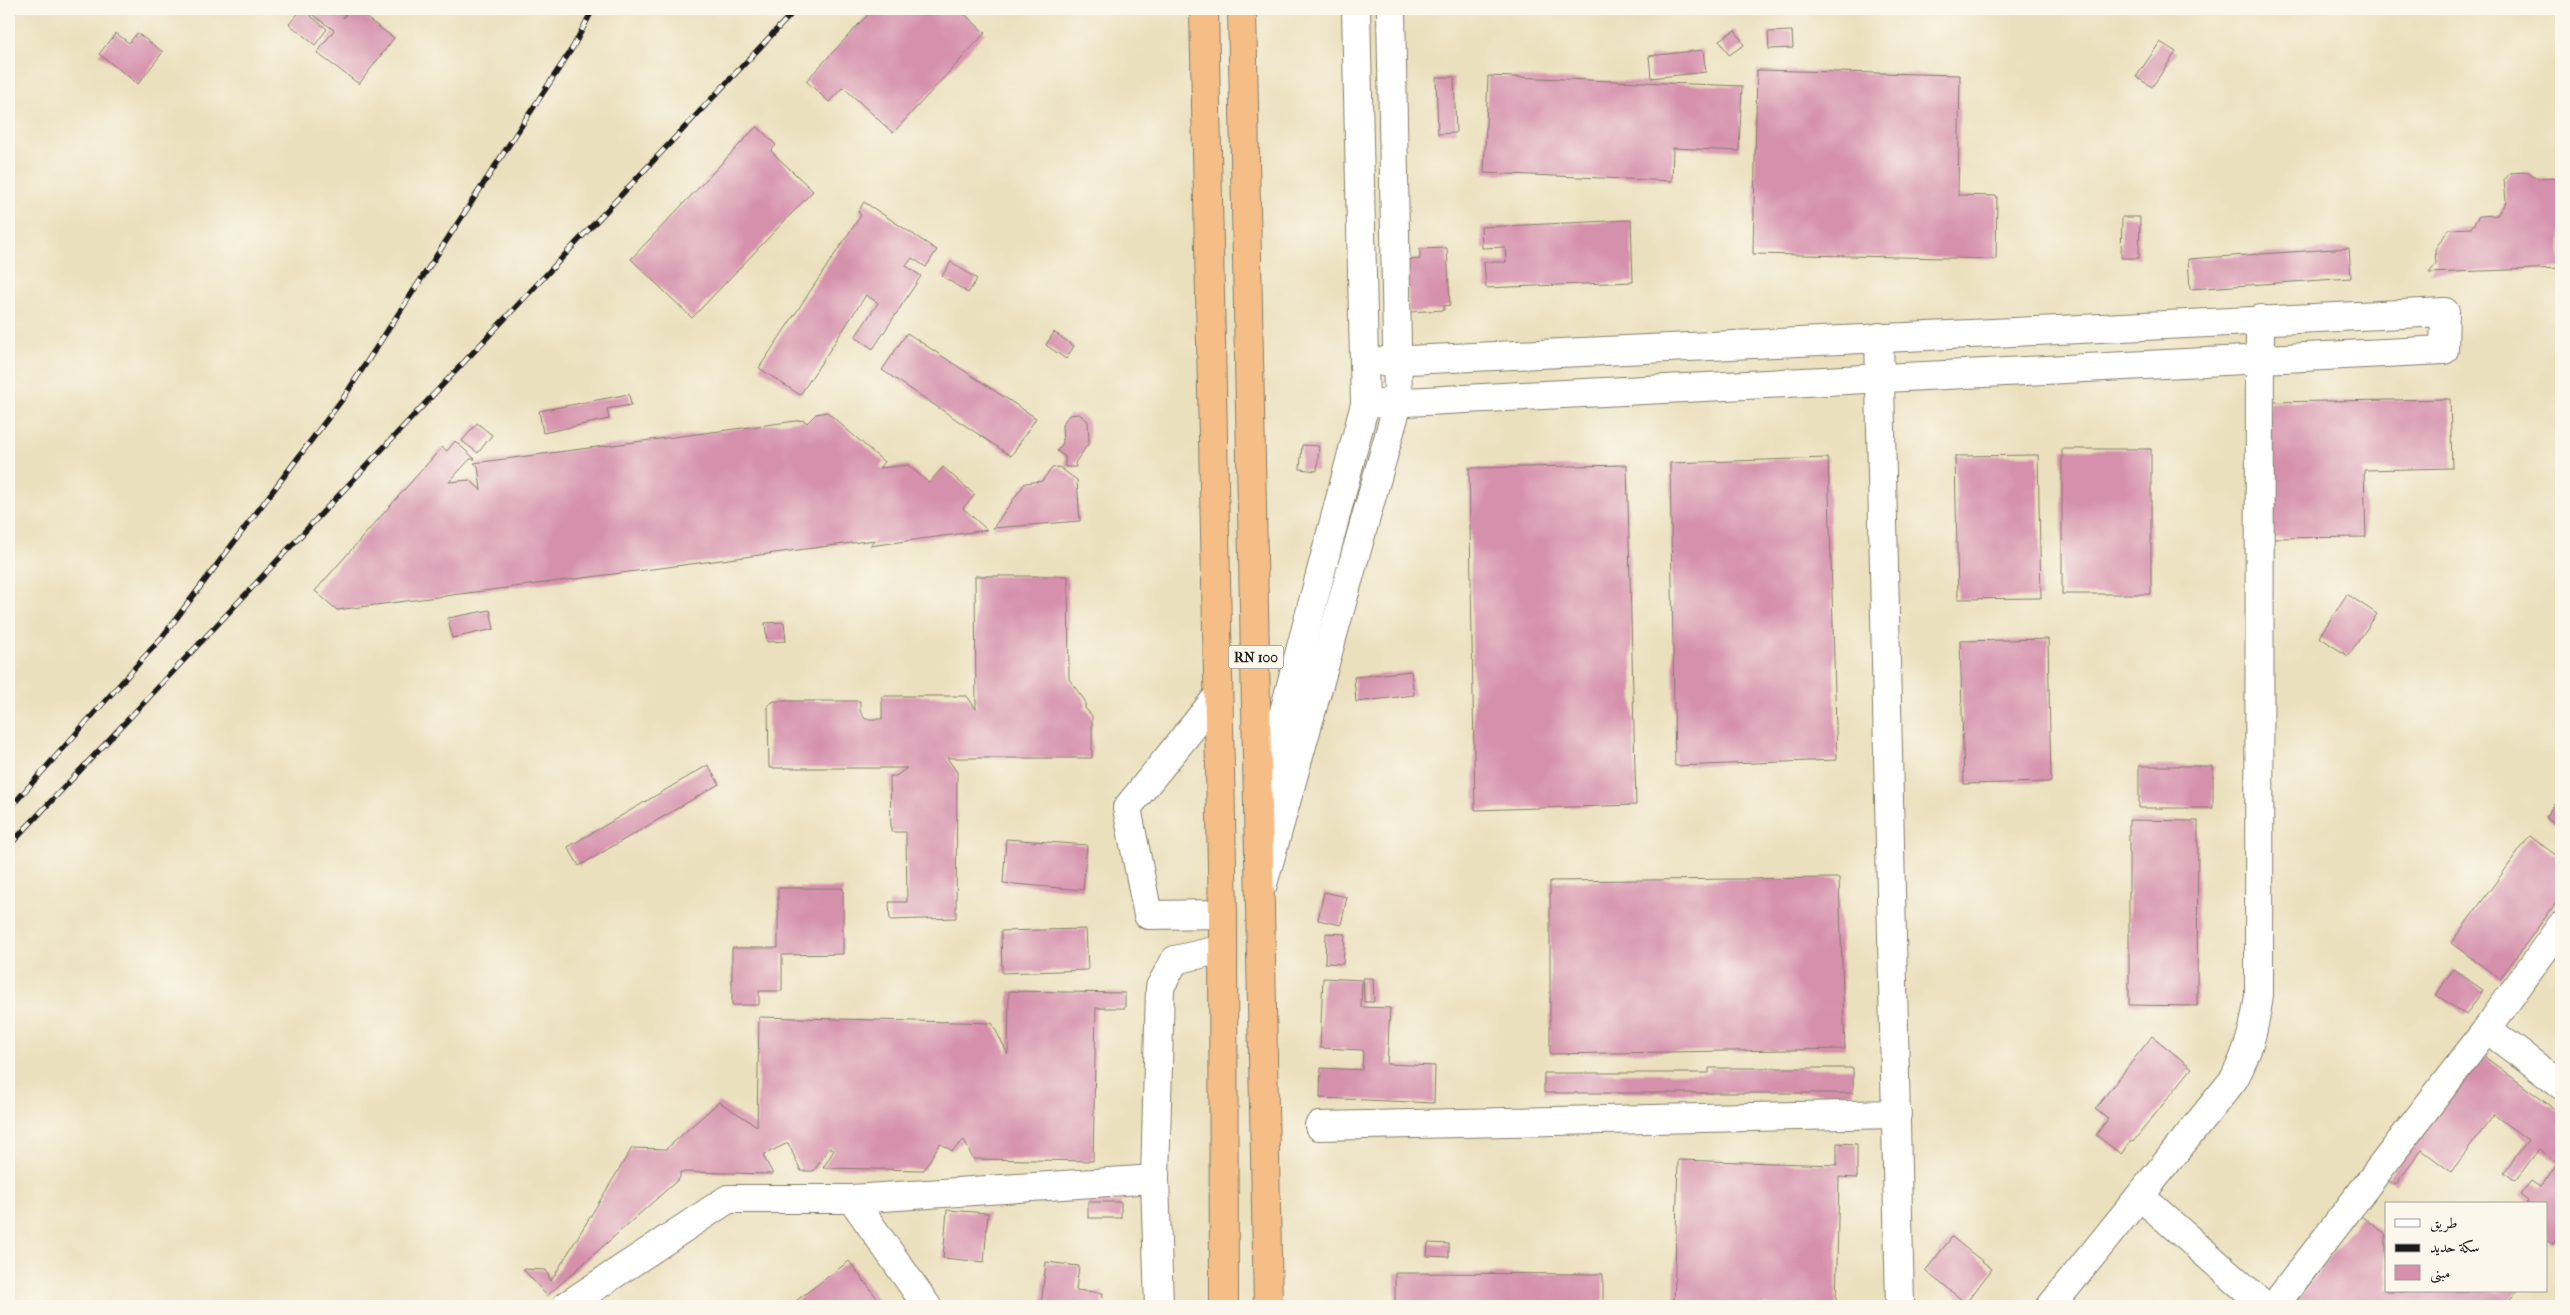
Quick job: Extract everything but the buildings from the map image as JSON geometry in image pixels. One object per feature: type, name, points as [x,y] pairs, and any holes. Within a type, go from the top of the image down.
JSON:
[{"type":"highway","name":"RN 100","points":[[1204,9],[1223,914],[1224,1306]]},
{"type":"highway","name":"RN 100","points":[[1242,9],[1268,1306]]},
{"type":"street","points":[[1259,807],[1365,404],[1356,9]]},
{"type":"street","points":[[1261,890],[1398,403],[1391,9]]},
{"type":"street","points":[[1365,362],[2260,319],[2445,312],[2444,350],[1365,404]]},
{"type":"street","points":[[2051,1306],[2234,1079],[2247,1054],[2254,1028],[2259,995],[2260,319]]},
{"type":"street","points":[[1879,337],[1900,1306]]},
{"type":"street","points":[[1218,696],[1127,808],[1148,915],[1223,914]]},
{"type":"street","points":[[2274,1306],[2487,1029],[2561,926]]},
{"type":"street","points":[[1159,1306],[1156,1179],[1160,987],[1175,960],[1223,949]]},
{"type":"street","points":[[2487,1029],[2561,1085]]},
{"type":"street","points":[[1319,1126],[1897,1114]]},
{"type":"street","points":[[566,1306],[728,1199],[852,1199],[1156,1179]]},
{"type":"street","points":[[2140,1196],[2265,1306]]},
{"type":"street","points":[[852,1199],[927,1306]]},
{"type":"railway","points":[[9,809],[163,636],[344,397],[573,47],[593,9]]},
{"type":"railway","points":[[9,846],[796,9]]}]
